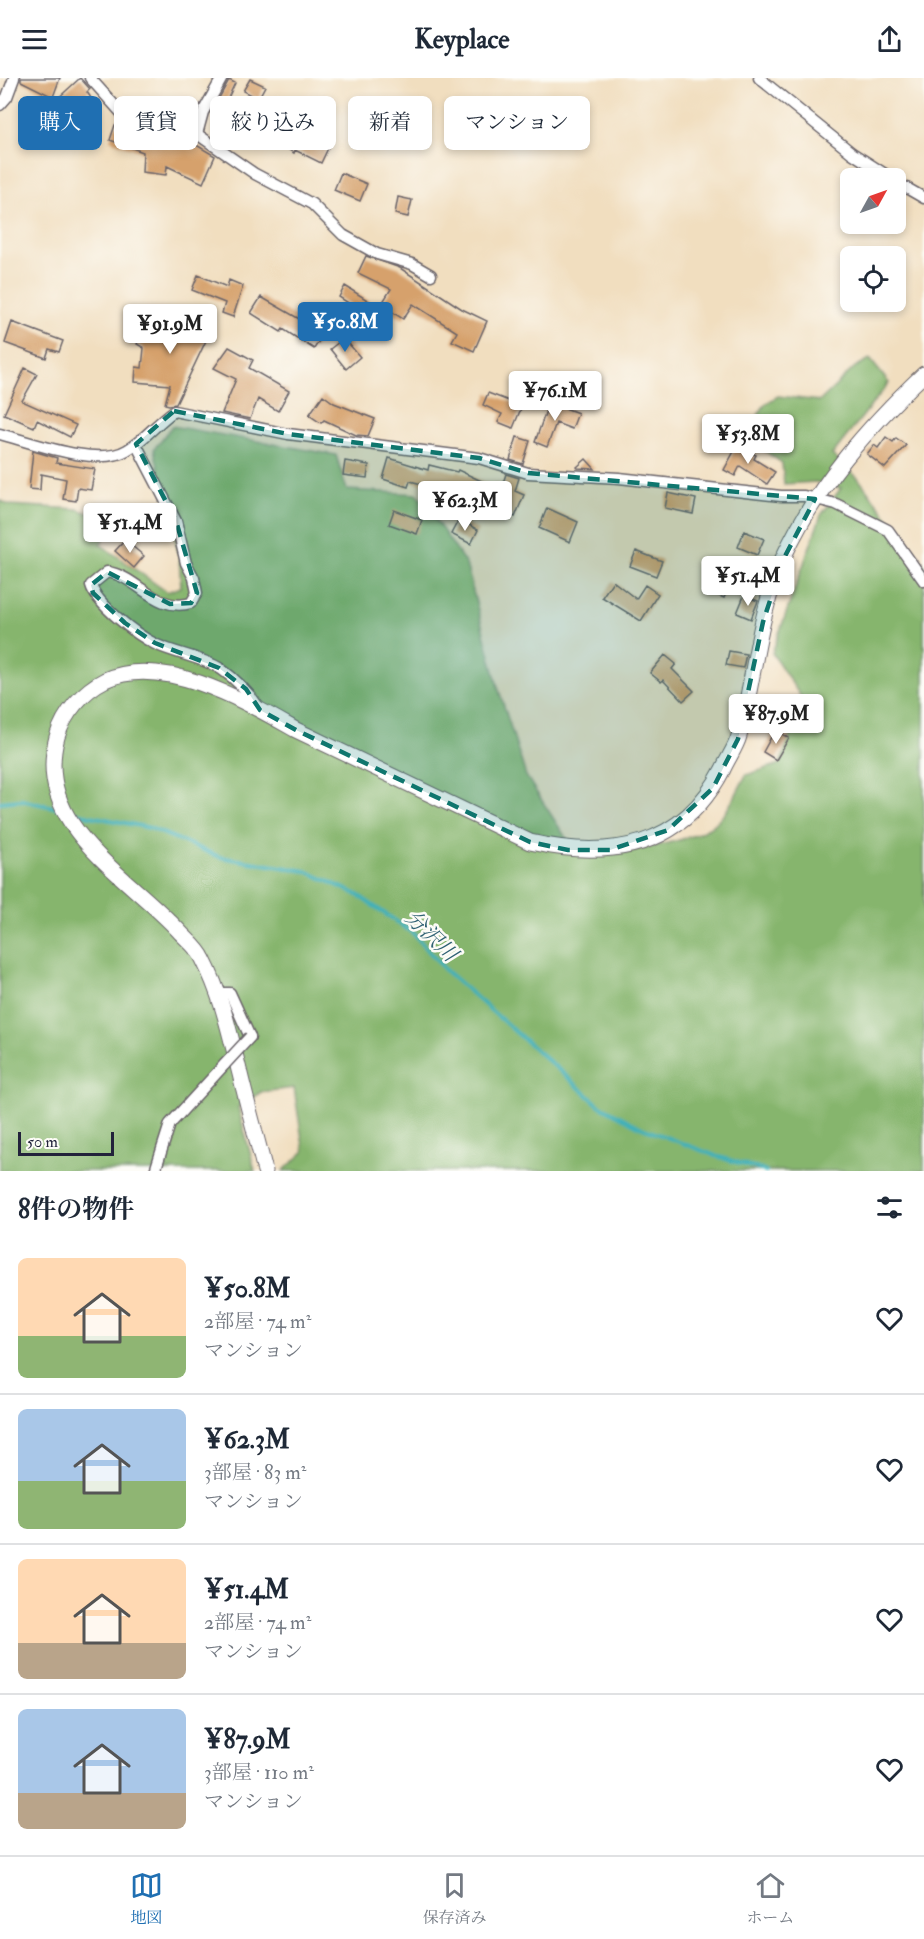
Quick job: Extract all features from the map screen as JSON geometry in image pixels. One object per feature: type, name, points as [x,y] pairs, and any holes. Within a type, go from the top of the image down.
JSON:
[{"type":"street","points":[[0,105],[7,97],[14,78]]},
{"type":"street","points":[[90,78],[114,105]]},
{"type":"street","points":[[198,130],[203,112],[222,78]]},
{"type":"street","points":[[759,78],[852,153],[875,168]]},
{"type":"street","points":[[198,135],[255,174],[312,204],[342,235],[377,254],[412,264],[431,275]]},
{"type":"street","points":[[906,188],[924,198]]},
{"type":"street","points":[[265,1171],[220,993],[201,955],[162,912],[77,832],[57,799],[52,776],[52,753],[59,730],[74,704],[96,684],[115,676],[134,673],[165,674],[199,683],[260,710],[296,730],[530,842],[568,850],[610,850],[647,841],[668,830],[692,812],[713,788],[738,739],[763,621],[784,558],[815,499],[864,433],[924,374]]},
{"type":"street","points":[[0,434],[80,455],[108,456],[125,452],[155,424],[174,411],[288,434],[479,458],[528,473],[619,478],[815,499],[836,504],[888,531],[924,581]]},
{"type":"street","points":[[136,444],[176,521],[186,563],[194,578],[197,593],[191,603],[170,604],[147,595],[117,573],[107,572],[91,585],[93,593],[125,623],[155,643],[219,668],[246,689],[260,710]]},
{"type":"street","points":[[155,1171],[170,1124],[250,1037],[230,993],[220,993]]},
{"type":"highlighted area","points":[[174,411],[288,434],[479,458],[528,473],[815,499],[784,558],[763,622],[738,739],[713,788],[668,830],[610,850],[568,850],[530,842],[296,730],[260,710],[246,689],[219,668],[155,643],[125,623],[93,593],[91,585],[107,572],[170,604],[191,603],[197,593],[176,521],[136,444]]},
{"type":"green space","points":[[870,359],[889,383],[832,455],[858,478],[924,565],[924,1171],[283,1171],[304,1152],[294,1088],[261,1092],[238,1107],[255,1171],[0,1171],[0,500],[9,505],[77,509],[103,518],[110,531],[100,544],[167,592],[181,587],[179,557],[154,449],[172,426],[336,455],[347,490],[418,494],[466,564],[498,687],[526,776],[568,841],[584,857],[631,850],[681,840],[709,828],[726,811],[746,775],[780,764],[803,700],[772,653],[821,515],[841,488],[816,482],[784,484],[782,463],[745,437],[765,404],[778,396],[820,401],[855,367]]},
{"type":"building","points":[[21,78],[60,78],[53,96],[21,81]]},
{"type":"building","points":[[80,78],[90,89],[87,92],[90,96],[60,96]]},
{"type":"building","points":[[250,79],[265,86],[260,96],[252,96],[243,91]]},
{"type":"building","points":[[229,80],[235,83],[229,96],[220,96]]},
{"type":"building","points":[[114,128],[114,141],[110,140]]},
{"type":"building","points":[[198,146],[215,156],[203,183],[167,166],[166,175],[142,172],[143,152],[138,150],[198,150]]},
{"type":"building","points":[[295,150],[327,150],[321,163]]},
{"type":"building","points":[[341,173],[367,184],[360,201],[334,190]]},
{"type":"building","points":[[398,197],[412,200],[408,217],[395,214]]},
{"type":"building","points":[[366,256],[400,268],[462,309],[487,321],[474,351],[452,341],[457,332],[413,304],[403,319],[381,305],[391,289],[358,273]]},
{"type":"building","points":[[198,275],[227,287],[229,280],[243,286],[233,317],[222,313],[225,303],[192,290]]},
{"type":"building","points":[[345,286],[369,301],[357,322],[344,314],[350,304],[339,297]]},
{"type":"building","points":[[261,297],[324,333],[314,349],[283,329],[281,332],[251,313]]},
{"type":"building","points":[[160,312],[186,326],[188,322],[210,332],[176,404],[169,405],[165,404],[170,385],[135,382],[136,367],[142,368],[144,348],[137,344],[143,333],[147,335]]},
{"type":"building","points":[[12,322],[63,341],[59,352],[49,349],[46,358],[5,343]]},
{"type":"building","points":[[344,338],[360,357],[346,369],[330,349]]},
{"type":"building","points":[[229,347],[253,360],[249,368],[289,391],[278,411],[258,399],[250,419],[222,413],[236,379],[214,368]]},
{"type":"building","points":[[25,368],[37,374],[22,401],[76,425],[70,437],[37,420],[34,427],[4,414]]},
{"type":"building","points":[[488,393],[522,406],[513,428],[498,422],[502,414],[483,405]]},
{"type":"building","points":[[323,395],[334,403],[375,419],[368,436],[356,435],[324,420],[321,423],[309,415]]},
{"type":"building","points":[[549,402],[578,413],[572,429],[556,423],[547,447],[535,442]]},
{"type":"building","points":[[517,437],[530,441],[523,464],[510,460]]},
{"type":"building","points":[[886,437],[893,442],[896,438],[906,445],[885,468],[867,454],[874,445],[878,448]]},
{"type":"building","points":[[737,446],[756,455],[754,459],[775,472],[767,484],[740,466],[735,476],[724,470]]},
{"type":"building","points":[[33,451],[57,458],[56,463],[95,469],[91,490],[78,488],[76,501],[63,499],[66,479],[41,474],[40,490],[29,489]]},
{"type":"building","points":[[389,458],[428,470],[429,465],[457,472],[458,470],[492,486],[494,483],[502,486],[506,474],[519,478],[515,491],[524,495],[515,517],[462,496],[449,517],[437,510],[448,491],[410,481],[408,487],[383,479]]},
{"type":"building","points":[[586,459],[595,469],[577,467]]},
{"type":"building","points":[[345,461],[369,465],[367,478],[343,475]]},
{"type":"building","points":[[668,493],[696,499],[693,514],[665,508]]},
{"type":"building","points":[[547,508],[578,522],[570,542],[539,528]]},
{"type":"building","points":[[394,510],[422,520],[417,534],[389,524]]},
{"type":"building","points":[[459,519],[478,530],[471,544],[451,534]]},
{"type":"building","points":[[744,531],[764,539],[757,555],[738,547]]},
{"type":"building","points":[[125,540],[144,556],[134,568],[115,551]]},
{"type":"building","points":[[636,551],[662,561],[656,576],[630,566]]},
{"type":"building","points":[[716,576],[731,582],[724,598],[710,592]]},
{"type":"building","points":[[613,581],[636,599],[645,585],[658,594],[641,621],[602,597]]},
{"type":"building","points":[[744,596],[758,601],[751,619],[737,613]]},
{"type":"building","points":[[729,651],[746,654],[743,668],[726,665]]},
{"type":"building","points":[[665,655],[676,664],[672,669],[694,691],[683,701],[663,680],[661,682],[650,673]]},
{"type":"building","points":[[775,730],[789,738],[776,760],[763,752]]},
{"type":"waterway","name":"分沢川","points":[[0,802],[21,800],[58,808]]},
{"type":"waterway","name":"分沢川","points":[[71,812],[150,828],[220,857],[306,871],[356,894],[413,933],[446,971],[599,1105],[642,1128],[719,1157],[766,1171]]}]
